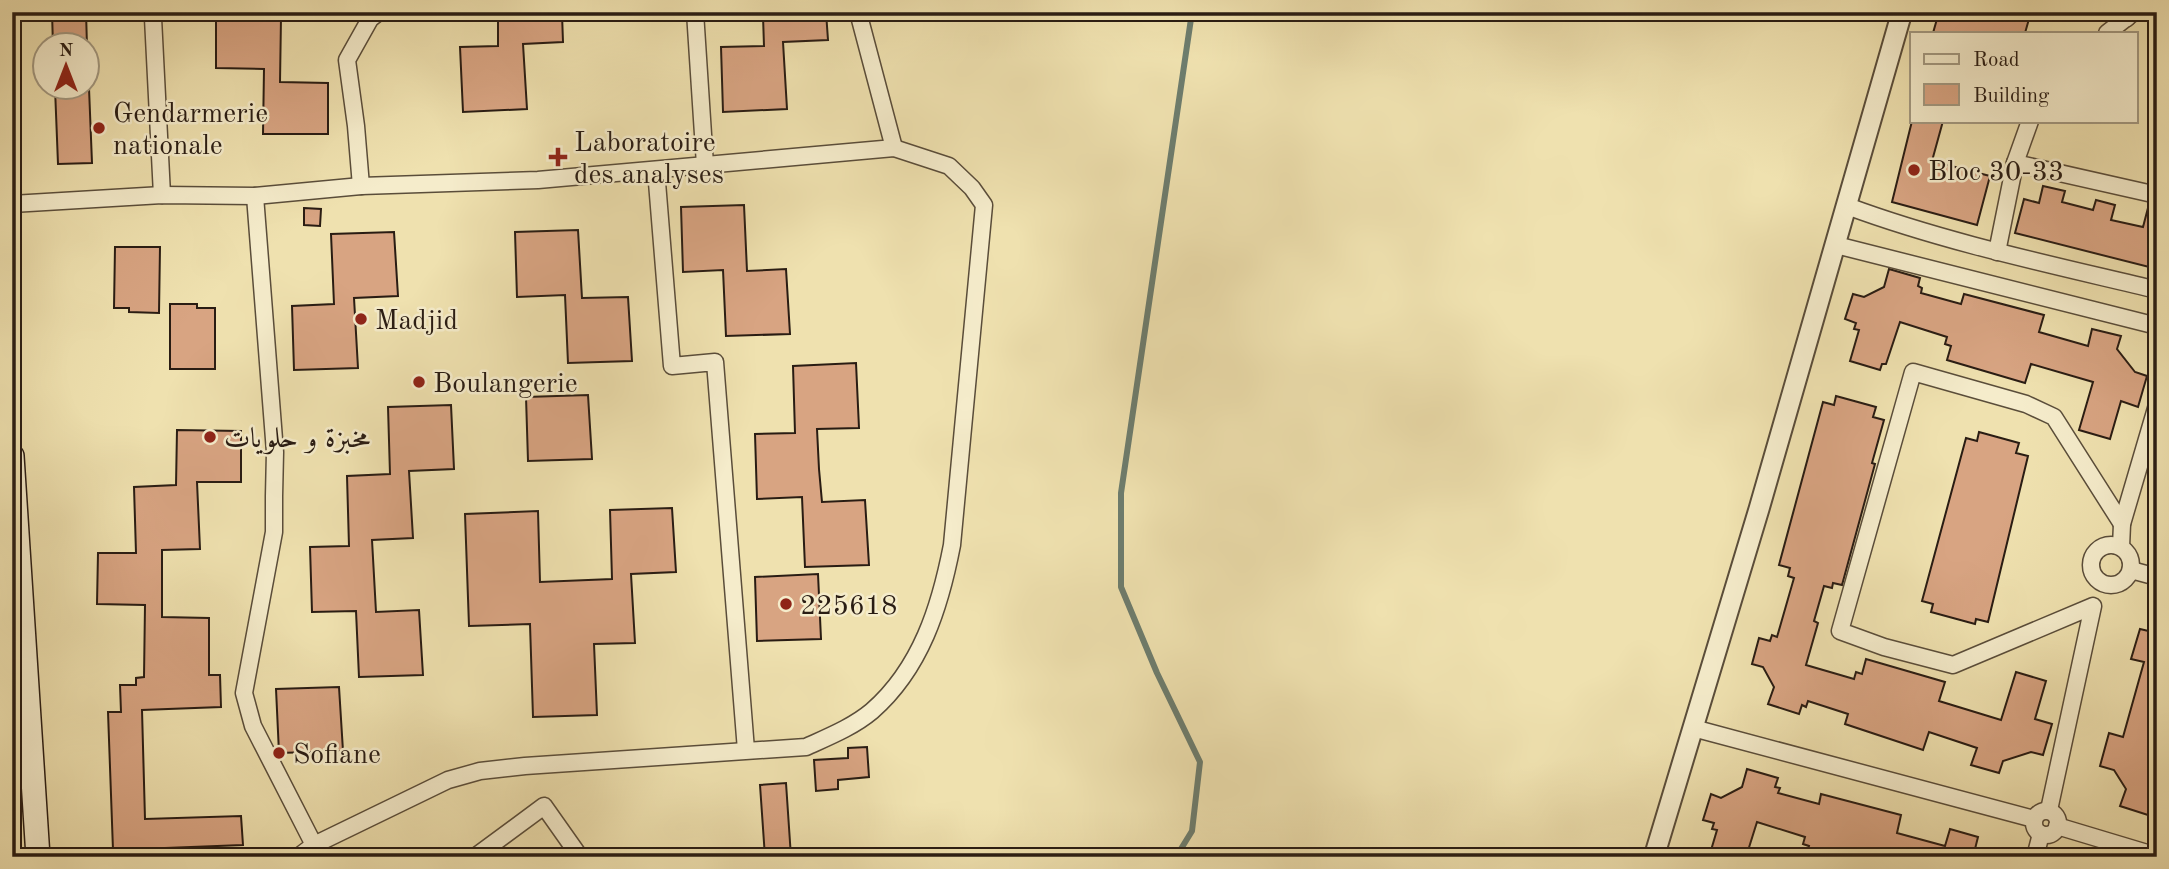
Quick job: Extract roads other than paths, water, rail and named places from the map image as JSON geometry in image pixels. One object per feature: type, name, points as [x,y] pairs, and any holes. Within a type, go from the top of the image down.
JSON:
[{"type":"main road","points":[[12,456],[38,857]]},
{"type":"street","points":[[155,12],[153,18],[162,195]]},
{"type":"street","points":[[361,186],[356,126],[346,60],[370,19],[379,12]]},
{"type":"street","points":[[695,12],[705,165]]},
{"type":"street","points":[[858,12],[894,148]]},
{"type":"street","points":[[1654,857],[1836,245],[1902,12]]},
{"type":"street","points":[[2109,12],[2130,15]]},
{"type":"street","points":[[2108,32],[2130,15]]},
{"type":"street","points":[[1997,252],[2015,163],[2030,122]]},
{"type":"street","points":[[12,204],[162,195],[255,196],[361,186],[538,180],[894,148],[949,166],[972,188],[984,205],[952,545],[944,589],[923,645],[901,681],[871,712],[837,734],[806,747],[480,771],[448,780],[314,845],[298,857]]},
{"type":"street","points":[[2015,163],[2157,195]]},
{"type":"street","points":[[656,170],[672,366],[715,362],[746,750]]},
{"type":"street","points":[[255,196],[275,452],[274,532],[244,693],[253,726],[314,845]]},
{"type":"street","points":[[1847,206],[1997,252],[2157,290]]},
{"type":"street","points":[[1836,245],[2157,326]]},
{"type":"street","points":[[2093,606],[1953,665],[1884,647],[1840,631],[1913,372],[2026,404],[2054,416],[2122,524]]},
{"type":"street","points":[[2121,547],[2122,524],[2157,405]]},
{"type":"street","points":[[2102,547],[2121,547],[2130,557],[2131,570],[2128,576],[2117,584],[2104,584],[2091,569],[2093,556],[2102,547]]},
{"type":"street","points":[[2131,570],[2157,577]]},
{"type":"street","points":[[2049,810],[2093,606],[2104,584]]},
{"type":"street","points":[[1693,728],[2034,819]]},
{"type":"street","points":[[475,857],[544,806],[580,857]]},
{"type":"street","points":[[2049,810],[2056,814],[2056,830],[2050,835],[2041,834],[2036,831],[2034,819],[2037,813],[2049,810]]},
{"type":"street","points":[[2057,826],[2157,856]]},
{"type":"street","points":[[2035,857],[2041,834]]},
{"type":"waterway","points":[[1176,857],[1192,831],[1200,762],[1157,673],[1121,587],[1121,493],[1192,12]]},
{"type":"place","name":"Gendarmerie nationale","points":[[99,128]]},
{"type":"place","name":"Laboratoire des analyses","points":[[558,157]]},
{"type":"place","name":"Bloc 30-33","points":[[1914,170]]},
{"type":"place","name":"Madjid","points":[[361,319]]},
{"type":"place","name":"Boulangerie","points":[[419,382]]},
{"type":"place","name":"مخبزة و حلويات","points":[[210,437]]},
{"type":"place","name":"225618","points":[[786,604]]},
{"type":"place","name":"Sofiane","points":[[279,753]]}]
